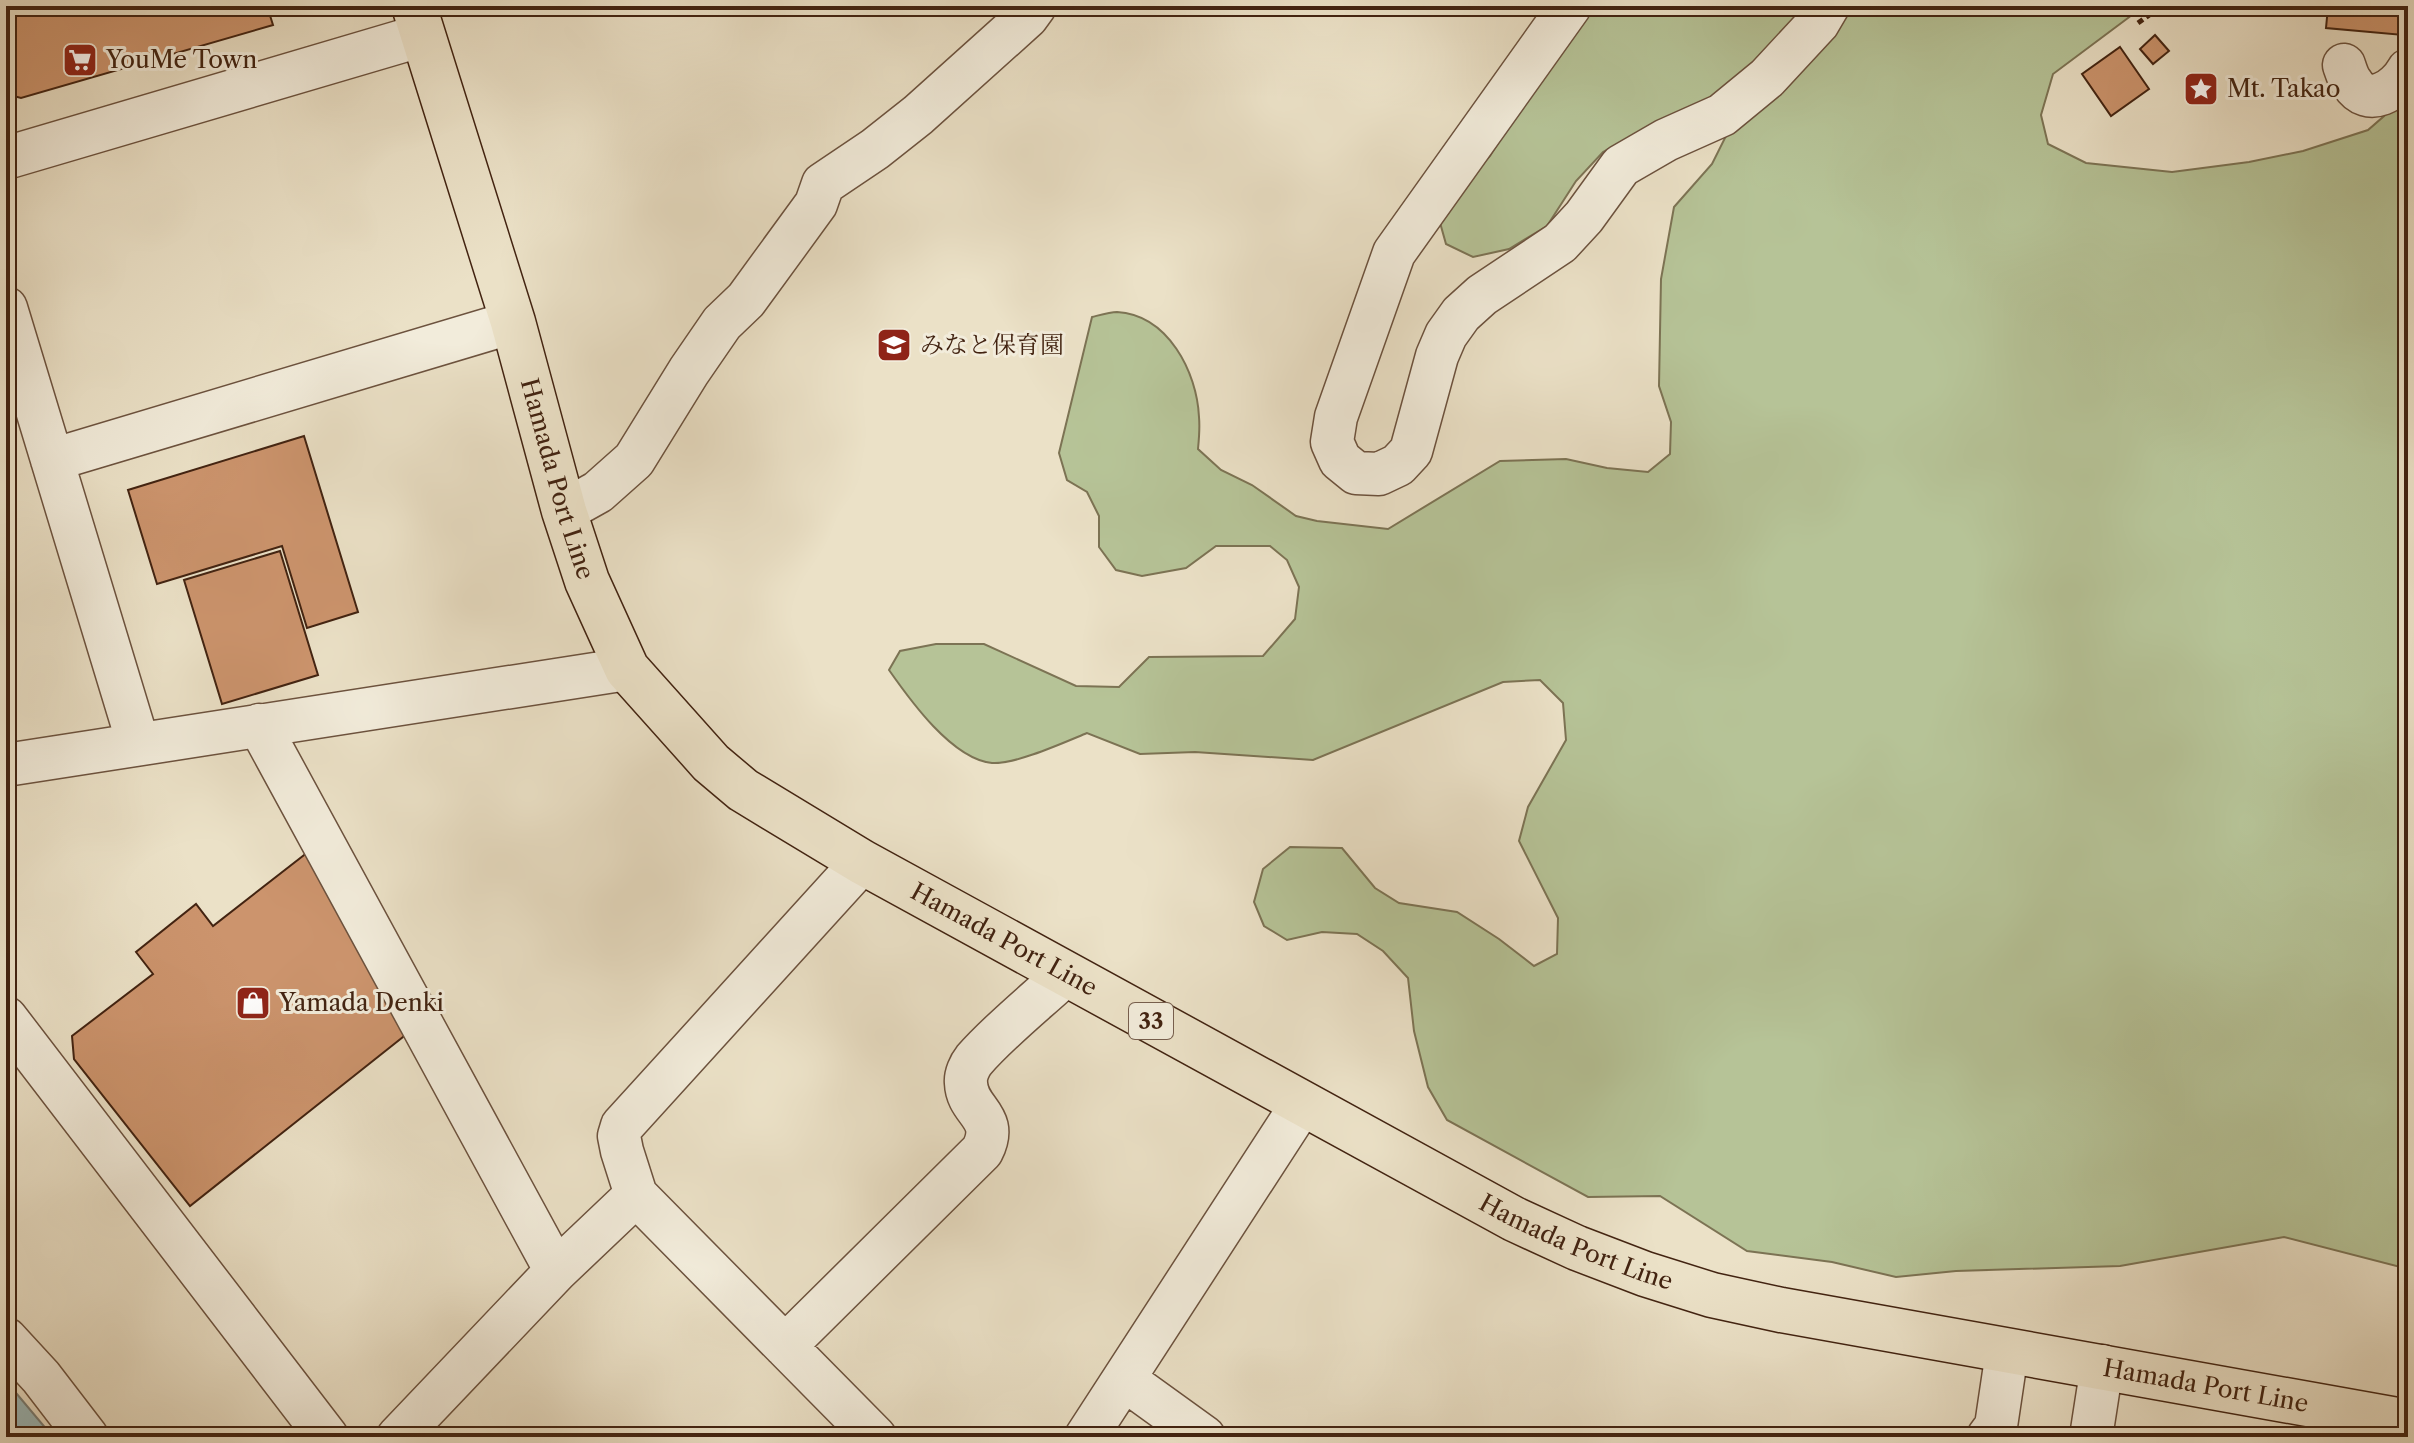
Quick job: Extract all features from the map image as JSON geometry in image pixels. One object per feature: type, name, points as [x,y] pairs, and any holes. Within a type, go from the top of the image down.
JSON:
[{"type":"main road","name":"Hamada Port Line","points":[[419,20],[513,322],[564,511],[587,581],[627,669],[683,734],[743,790],[862,862],[1514,1219],[1645,1274],[1712,1295],[1781,1310],[2408,1422]]},
{"type":"street","points":[[564,511],[598,492],[634,460],[722,323],[746,300],[816,204],[823,184],[918,115],[1027,17],[1035,6]]},
{"type":"street","points":[[1570,6],[1394,253],[1336,417],[1332,442],[1340,460],[1356,473],[1379,474],[1398,465],[1411,451],[1437,356],[1446,335],[1461,314],[1482,295],[1560,243],[1584,217],[1621,166],[1639,153],[1722,115],[1767,78],[1818,23],[1828,6]]},
{"type":"street","points":[[6,158],[419,20]]},
{"type":"street","points":[[2344,65],[2353,85],[2365,94],[2387,94],[2408,70]]},
{"type":"street","points":[[6,308],[138,743]]},
{"type":"street","points":[[52,460],[513,322]]},
{"type":"street","points":[[6,765],[627,669]]},
{"type":"street","points":[[259,725],[556,1271]]},
{"type":"street","points":[[862,862],[622,1126],[619,1136],[636,1195],[875,1437]]},
{"type":"street","points":[[785,1346],[982,1151],[988,1139],[988,1128],[968,1094],[966,1083],[973,1061],[1066,974]]},
{"type":"street","points":[[6,1018],[327,1437]]},
{"type":"street","points":[[1086,1437],[1302,1104]]},
{"type":"street","points":[[398,1437],[556,1271],[636,1195]]},
{"type":"street","points":[[6,1339],[41,1377],[87,1437]]},
{"type":"street","points":[[1988,1437],[1996,1426],[2007,1352]]},
{"type":"street","points":[[2091,1437],[2102,1366]]},
{"type":"street","points":[[1125,1380],[1204,1437]]},
{"type":"path","points":[[2138,23],[2162,6]]},
{"type":"green space","points":[[1595,6],[2144,6],[2053,74],[2041,115],[2048,144],[2086,163],[2172,172],[2303,151],[2368,130],[2399,103],[2408,87],[2408,1269],[2284,1237],[2120,1266],[1956,1271],[1896,1277],[1832,1262],[1747,1251],[1660,1196],[1588,1197],[1447,1120],[1428,1087],[1414,1031],[1408,978],[1383,951],[1357,934],[1322,932],[1287,940],[1264,926],[1254,902],[1263,869],[1290,847],[1342,848],[1375,888],[1399,903],[1457,912],[1534,966],[1557,954],[1558,918],[1519,841],[1528,807],[1566,740],[1563,703],[1540,680],[1503,682],[1313,760],[1195,752],[1140,754],[1087,733],[1026,757],[992,763],[977,759],[947,740],[920,712],[889,670],[900,651],[936,644],[984,644],[1076,686],[1119,687],[1149,657],[1263,656],[1295,619],[1299,587],[1287,560],[1270,546],[1216,546],[1186,568],[1142,576],[1116,570],[1099,547],[1099,516],[1087,492],[1067,480],[1059,453],[1092,317],[1117,312],[1135,316],[1151,323],[1165,335],[1186,365],[1193,382],[1199,417],[1198,449],[1221,470],[1252,485],[1296,516],[1317,521],[1388,529],[1500,461],[1566,459],[1607,468],[1648,472],[1670,454],[1671,422],[1659,386],[1661,279],[1674,207],[1712,164],[1729,130],[1655,124],[1603,152],[1576,181],[1547,226],[1509,249],[1473,257],[1446,244],[1439,219],[1445,203],[1490,156],[1560,43]]},
{"type":"water","points":[[6,1381],[53,1437],[6,1437]]},
{"type":"building","name":"YouMe Town","points":[[6,6],[267,6],[273,25],[21,98],[6,94]]},
{"type":"building","points":[[2325,6],[2405,6],[2403,35],[2326,28],[2328,7]]},
{"type":"building","points":[[2155,35],[2169,51],[2153,64],[2140,49]]},
{"type":"building","points":[[2120,47],[2149,89],[2111,116],[2082,74]]},
{"type":"building","points":[[304,436],[358,612],[307,628],[282,546],[157,584],[128,490]]},
{"type":"building","points":[[280,551],[318,675],[222,704],[184,580]]},
{"type":"building","name":"Yamada Denki","points":[[308,852],[408,1033],[190,1206],[74,1059],[72,1036],[153,974],[136,952],[196,904],[213,926]]},
{"type":"place","name":"YouMe Town","points":[[80,60]]},
{"type":"place","name":"Mt. Takao","points":[[2201,89]]},
{"type":"place","name":"みなと保育園","points":[[894,345]]},
{"type":"place","name":"Yamada Denki","points":[[253,1003]]}]
